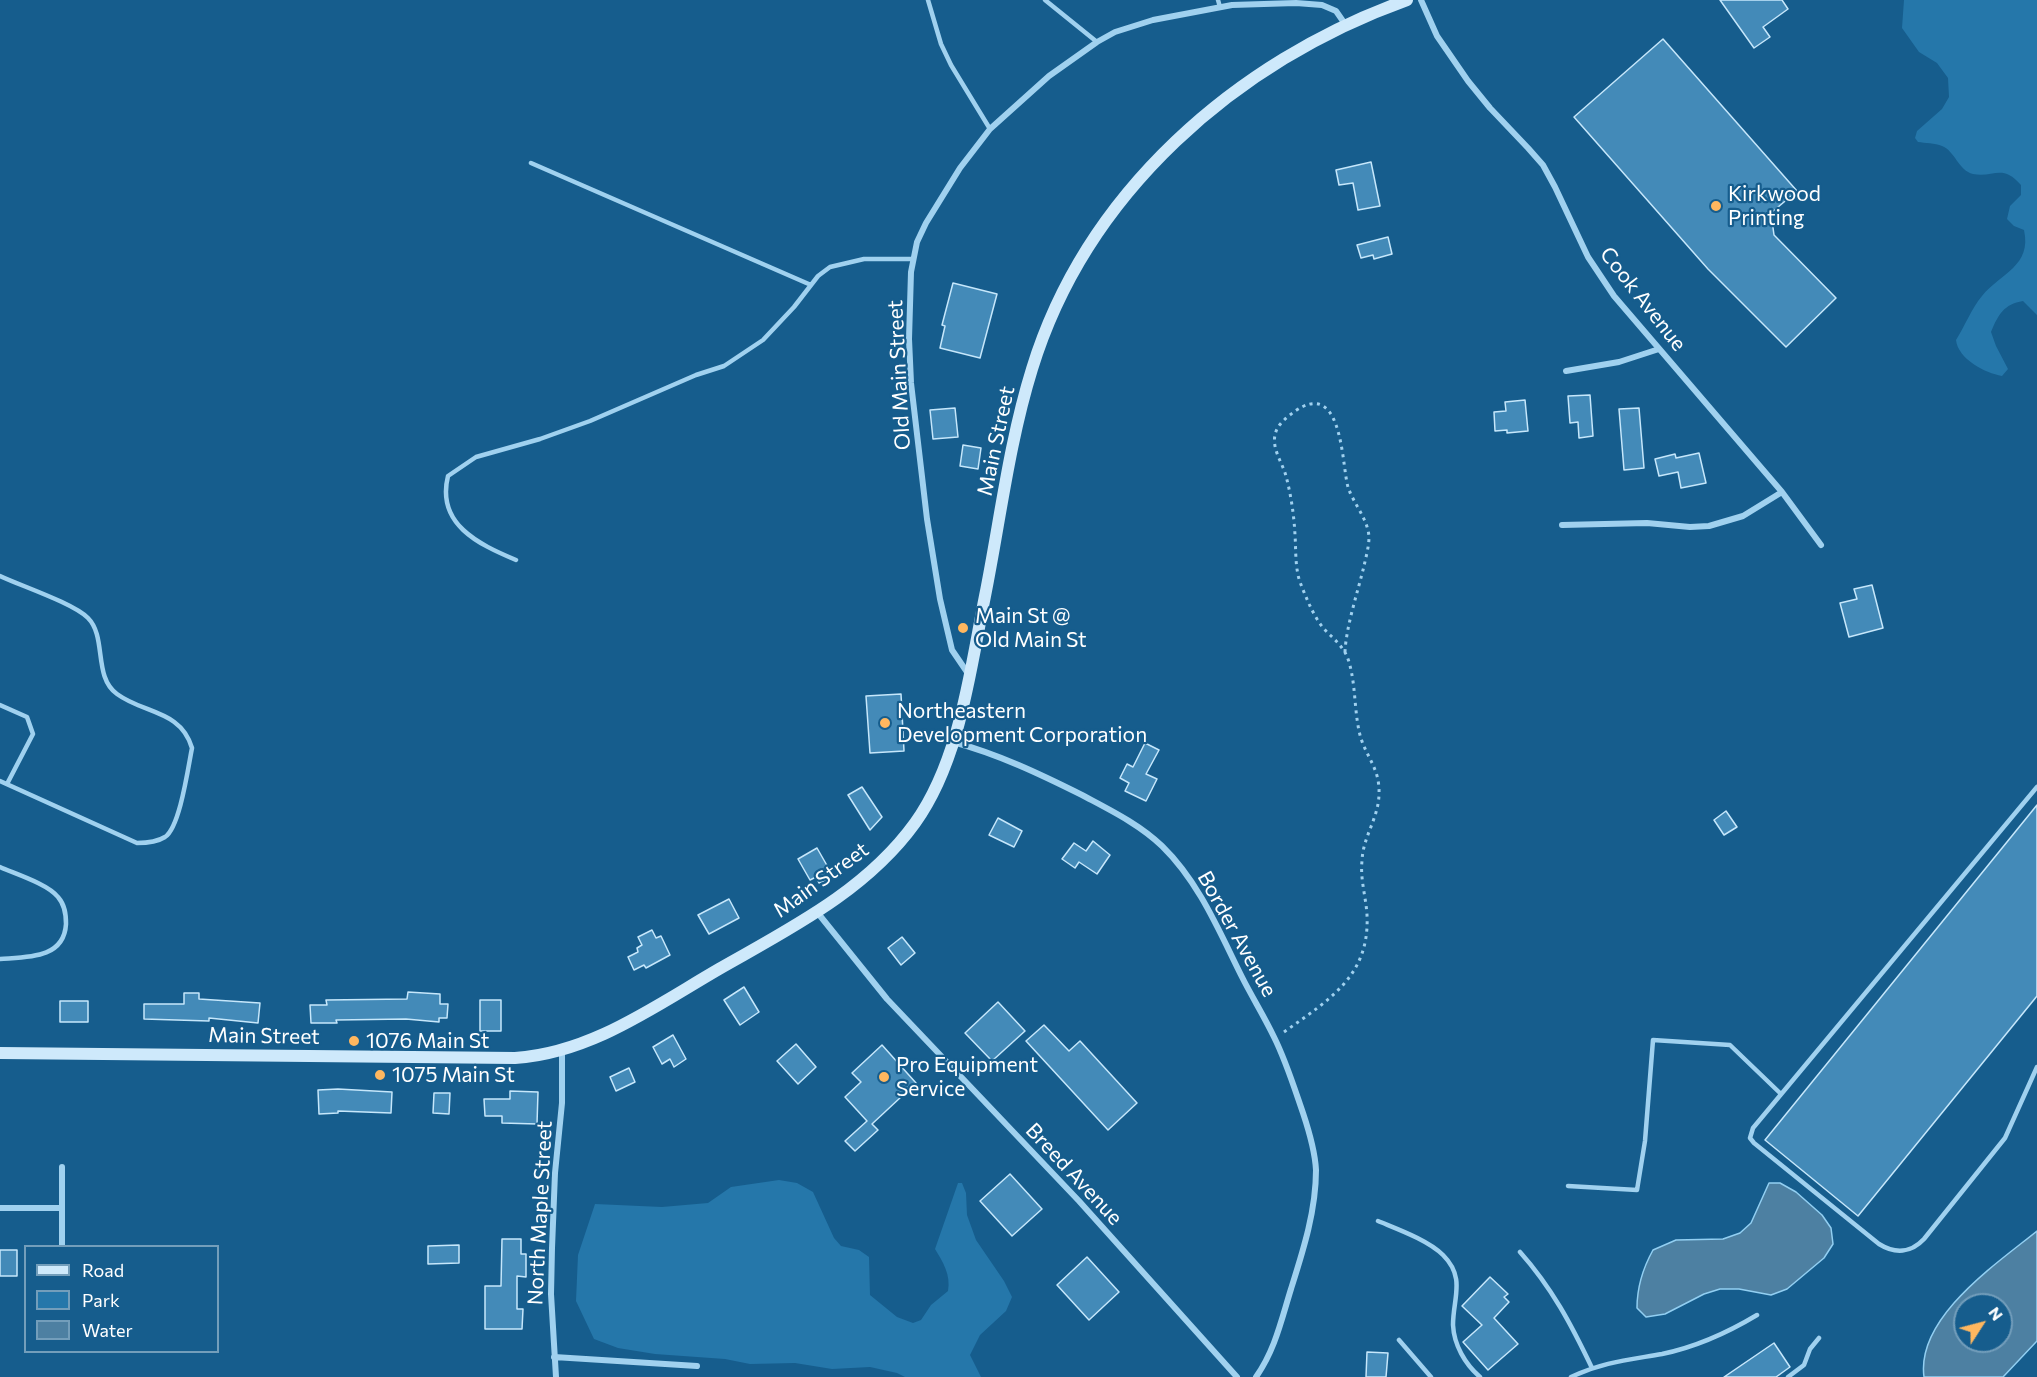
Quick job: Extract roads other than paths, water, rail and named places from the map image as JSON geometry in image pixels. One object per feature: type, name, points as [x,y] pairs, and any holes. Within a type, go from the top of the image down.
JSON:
[{"type":"main road","name":"Main Street","points":[[0,1053],[515,1058],[541,1056],[590,1041],[613,1029],[817,911],[863,879],[903,838],[935,789],[948,761],[969,675],[1017,429],[1031,372],[1054,312],[1079,263],[1104,224],[1145,171],[1183,134],[1246,83],[1346,24],[1407,0]]},
{"type":"street","name":"Cook Avenue","points":[[1421,0],[1437,36],[1468,81],[1542,165],[1588,257],[1600,276],[1629,314],[1782,492],[1821,545]]},
{"type":"street","name":"Old Main Street","points":[[969,675],[952,650],[940,599],[927,519],[911,382],[909,299],[917,242],[926,223],[960,168],[990,129],[1049,76],[1115,32],[1219,3],[1262,2],[1328,6],[1346,24]]},
{"type":"street","points":[[1566,371],[1619,362],[1659,349]]},
{"type":"street","points":[[1562,525],[1647,523],[1690,527],[1709,526],[1743,516],[1782,492]]},
{"type":"street","name":"Border Avenue","points":[[952,741],[984,750],[1045,776],[1123,816],[1146,831],[1178,862],[1196,889],[1275,1039],[1308,1128],[1316,1169],[1308,1231],[1300,1262],[1270,1356],[1256,1377]]},
{"type":"street","name":"Breed Avenue","points":[[817,911],[887,999],[1078,1201],[1238,1377]]},
{"type":"street","name":"North Maple Street","points":[[556,1377],[551,1294],[555,1173],[562,1103],[562,1051]]},
{"type":"street","points":[[62,1167],[62,1245]]},
{"type":"street","points":[[0,1208],[62,1208]]},
{"type":"street","points":[[554,1357],[697,1366]]},
{"type":"lane","points":[[928,0],[941,44],[951,65],[990,129]]},
{"type":"lane","points":[[1045,0],[1097,42]]},
{"type":"lane","points":[[531,163],[811,285]]},
{"type":"lane","points":[[516,560],[488,549],[470,537],[453,517],[446,504],[444,490],[448,476],[476,457],[540,439],[590,421],[696,375],[724,366],[763,340],[794,307],[818,276],[830,267],[864,259],[913,260]]},
{"type":"lane","points":[[0,576],[76,609],[89,619],[96,632],[103,669],[115,693],[180,725],[189,736],[192,748],[175,825],[165,837],[151,842],[137,843],[0,781]]},
{"type":"lane","points":[[0,705],[27,717],[33,734],[7,784]]},
{"type":"lane","points":[[2037,787],[1751,1130],[1750,1138],[1879,1244],[1890,1250],[1903,1251],[1915,1247],[1924,1239],[2005,1138],[2037,1067]]},
{"type":"lane","points":[[0,867],[47,889],[58,897],[66,911],[66,927],[60,944],[48,953],[0,959]]},
{"type":"lane","points":[[1568,1186],[1637,1190],[1645,1141],[1653,1040],[1730,1045],[1781,1094]]},
{"type":"lane","points":[[1378,1221],[1437,1249],[1449,1262],[1454,1270],[1457,1286],[1453,1322],[1456,1340],[1465,1360],[1479,1377]]},
{"type":"lane","points":[[1520,1252],[1558,1301],[1592,1368]]},
{"type":"lane","points":[[1571,1377],[1621,1360],[1687,1348],[1735,1329],[1757,1316]]},
{"type":"lane","points":[[1788,1377],[1804,1365],[1811,1348],[1819,1338]]},
{"type":"lane","points":[[1398,1340],[1431,1377]]},
{"type":"water","points":[[1769,1183],[1780,1183],[1796,1192],[1822,1215],[1831,1228],[1833,1244],[1824,1258],[1787,1289],[1771,1295],[1739,1289],[1720,1289],[1704,1294],[1665,1314],[1646,1317],[1637,1308],[1637,1300],[1641,1278],[1653,1250],[1676,1240],[1723,1239],[1740,1233],[1751,1223]]},
{"type":"water","points":[[2037,1231],[2037,1341],[2003,1377],[1924,1377],[1925,1355],[1933,1334],[1953,1305],[1953,1353],[2013,1353],[2013,1293],[1963,1293]]},
{"type":"place","name":"Kirkwood Printing","points":[[1716,206]]},
{"type":"place","name":"Main St @ Old Main St","points":[[963,628]]},
{"type":"place","name":"Northeastern Development Corporation","points":[[885,723]]},
{"type":"place","name":"1076 Main St","points":[[354,1041]]},
{"type":"place","name":"1075 Main St","points":[[380,1075]]},
{"type":"place","name":"Pro Equipment Service","points":[[884,1077]]}]
